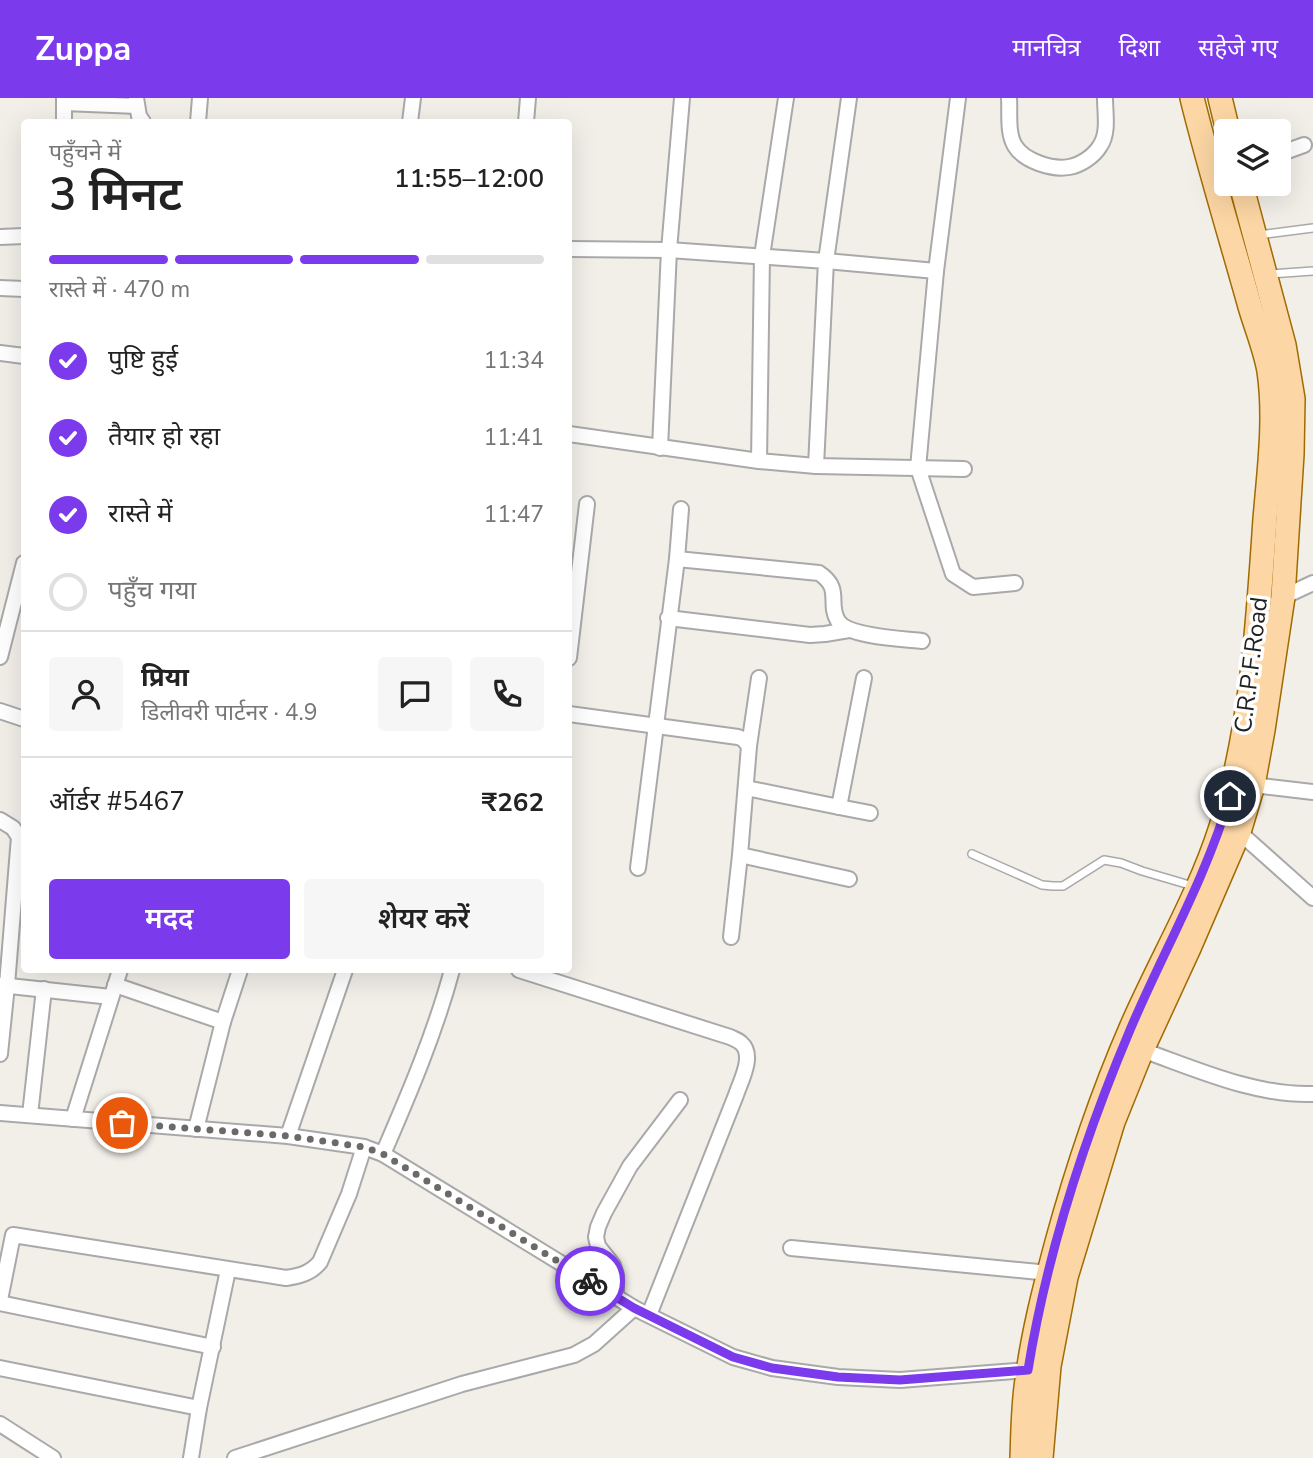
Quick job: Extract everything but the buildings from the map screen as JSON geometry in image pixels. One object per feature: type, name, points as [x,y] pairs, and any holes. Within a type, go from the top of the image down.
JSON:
[{"type":"main road","name":"C.R.P.F.Road","points":[[1192,98],[1214,158]]},
{"type":"main road","points":[[1220,98],[1225,119]]},
{"type":"main road","name":"C.R.P.F.Road","points":[[1023,1458],[1028,1370],[1049,1273],[1078,1168],[1131,1028],[1197,887],[1223,818],[1244,730],[1257,628],[1272,406],[1268,365],[1225,196]]},
{"type":"main road","name":"C.R.P.F.Road","points":[[1041,1458],[1049,1366],[1066,1277],[1113,1122],[1239,832],[1253,785],[1283,597],[1293,399],[1284,345],[1244,196]]},
{"type":"street","points":[[198,119],[200,98]]},
{"type":"street","points":[[410,119],[413,98]]},
{"type":"street","points":[[526,119],[528,98]]},
{"type":"street","points":[[660,448],[669,250],[682,98]]},
{"type":"street","points":[[759,461],[762,256],[786,98]]},
{"type":"street","points":[[816,466],[826,261],[849,98]]},
{"type":"street","points":[[958,98],[936,271],[918,468],[953,574],[972,587],[1015,583]]},
{"type":"street","points":[[1009,98],[1011,134],[1016,147],[1028,158],[1040,163],[1069,167],[1085,161],[1100,147],[1105,129],[1105,98]]},
{"type":"street","points":[[64,119],[64,101],[136,102],[141,119]]},
{"type":"street","points":[[1291,150],[1304,145]]},
{"type":"street","points":[[0,237],[21,236]]},
{"type":"street","points":[[572,249],[669,250],[936,271]]},
{"type":"street","points":[[0,288],[21,289]]},
{"type":"street","points":[[0,353],[21,356]]},
{"type":"street","points":[[572,434],[759,461],[816,466],[964,469]]},
{"type":"street","points":[[572,632],[587,504]]},
{"type":"street","points":[[638,868],[681,509]]},
{"type":"street","points":[[677,559],[819,573],[832,585],[835,614],[843,627],[871,635],[922,642]]},
{"type":"street","points":[[0,657],[21,575]]},
{"type":"street","points":[[1283,597],[1313,583]]},
{"type":"street","points":[[668,618],[810,635],[849,630]]},
{"type":"street","points":[[731,937],[749,746],[760,678]]},
{"type":"street","points":[[839,807],[864,678]]},
{"type":"street","points":[[0,711],[21,718]]},
{"type":"street","points":[[572,714],[738,737],[749,746]]},
{"type":"street","points":[[1253,785],[1313,792]]},
{"type":"street","points":[[746,788],[870,813]]},
{"type":"street","points":[[0,820],[13,828],[19,837],[0,1054]]},
{"type":"street","points":[[1239,832],[1313,898]]},
{"type":"street","points":[[740,855],[849,879]]},
{"type":"street","points":[[73,1119],[119,973]]},
{"type":"street","points":[[196,1129],[223,1022],[239,973]]},
{"type":"street","points":[[288,1136],[344,973]]},
{"type":"street","points":[[383,1154],[414,1084],[451,973]]},
{"type":"street","points":[[528,973],[730,1037],[741,1042],[746,1050],[746,1067],[736,1095],[649,1315]]},
{"type":"street","points":[[4,985],[113,991],[223,1022]]},
{"type":"street","points":[[30,1115],[44,989]]},
{"type":"street","points":[[1142,1050],[1255,1087],[1313,1094]]},
{"type":"street","points":[[616,1297],[614,1265],[598,1246],[598,1227],[630,1166],[680,1100]]},
{"type":"street","points":[[0,1113],[288,1136],[364,1147],[383,1154],[634,1308],[733,1357],[772,1368],[838,1377],[900,1380],[1028,1370]]},
{"type":"street","points":[[213,1347],[0,1301],[7,1234],[228,1270],[286,1278],[300,1276],[314,1270],[320,1262],[349,1194],[364,1147]]},
{"type":"street","points":[[791,1248],[1049,1273]]},
{"type":"street","points":[[191,1458],[228,1270]]},
{"type":"street","points":[[236,1458],[462,1384],[574,1355],[594,1343],[634,1308]]},
{"type":"street","points":[[0,1368],[199,1408]]},
{"type":"street","points":[[0,1424],[53,1458]]},
{"type":"lane","points":[[1255,235],[1313,228]]},
{"type":"lane","points":[[1265,275],[1313,271]]},
{"type":"lane","points":[[972,854],[1042,886],[1063,886],[1104,860],[1197,887]]},
{"type":"way so far","points":[[122,1123],[288,1136],[364,1147],[383,1154],[590,1281]]},
{"type":"route","points":[[590,1281],[634,1308],[733,1357],[772,1368],[838,1377],[900,1380],[1028,1370],[1049,1273],[1078,1168],[1096,1116],[1131,1028],[1214,847],[1230,796]]}]
